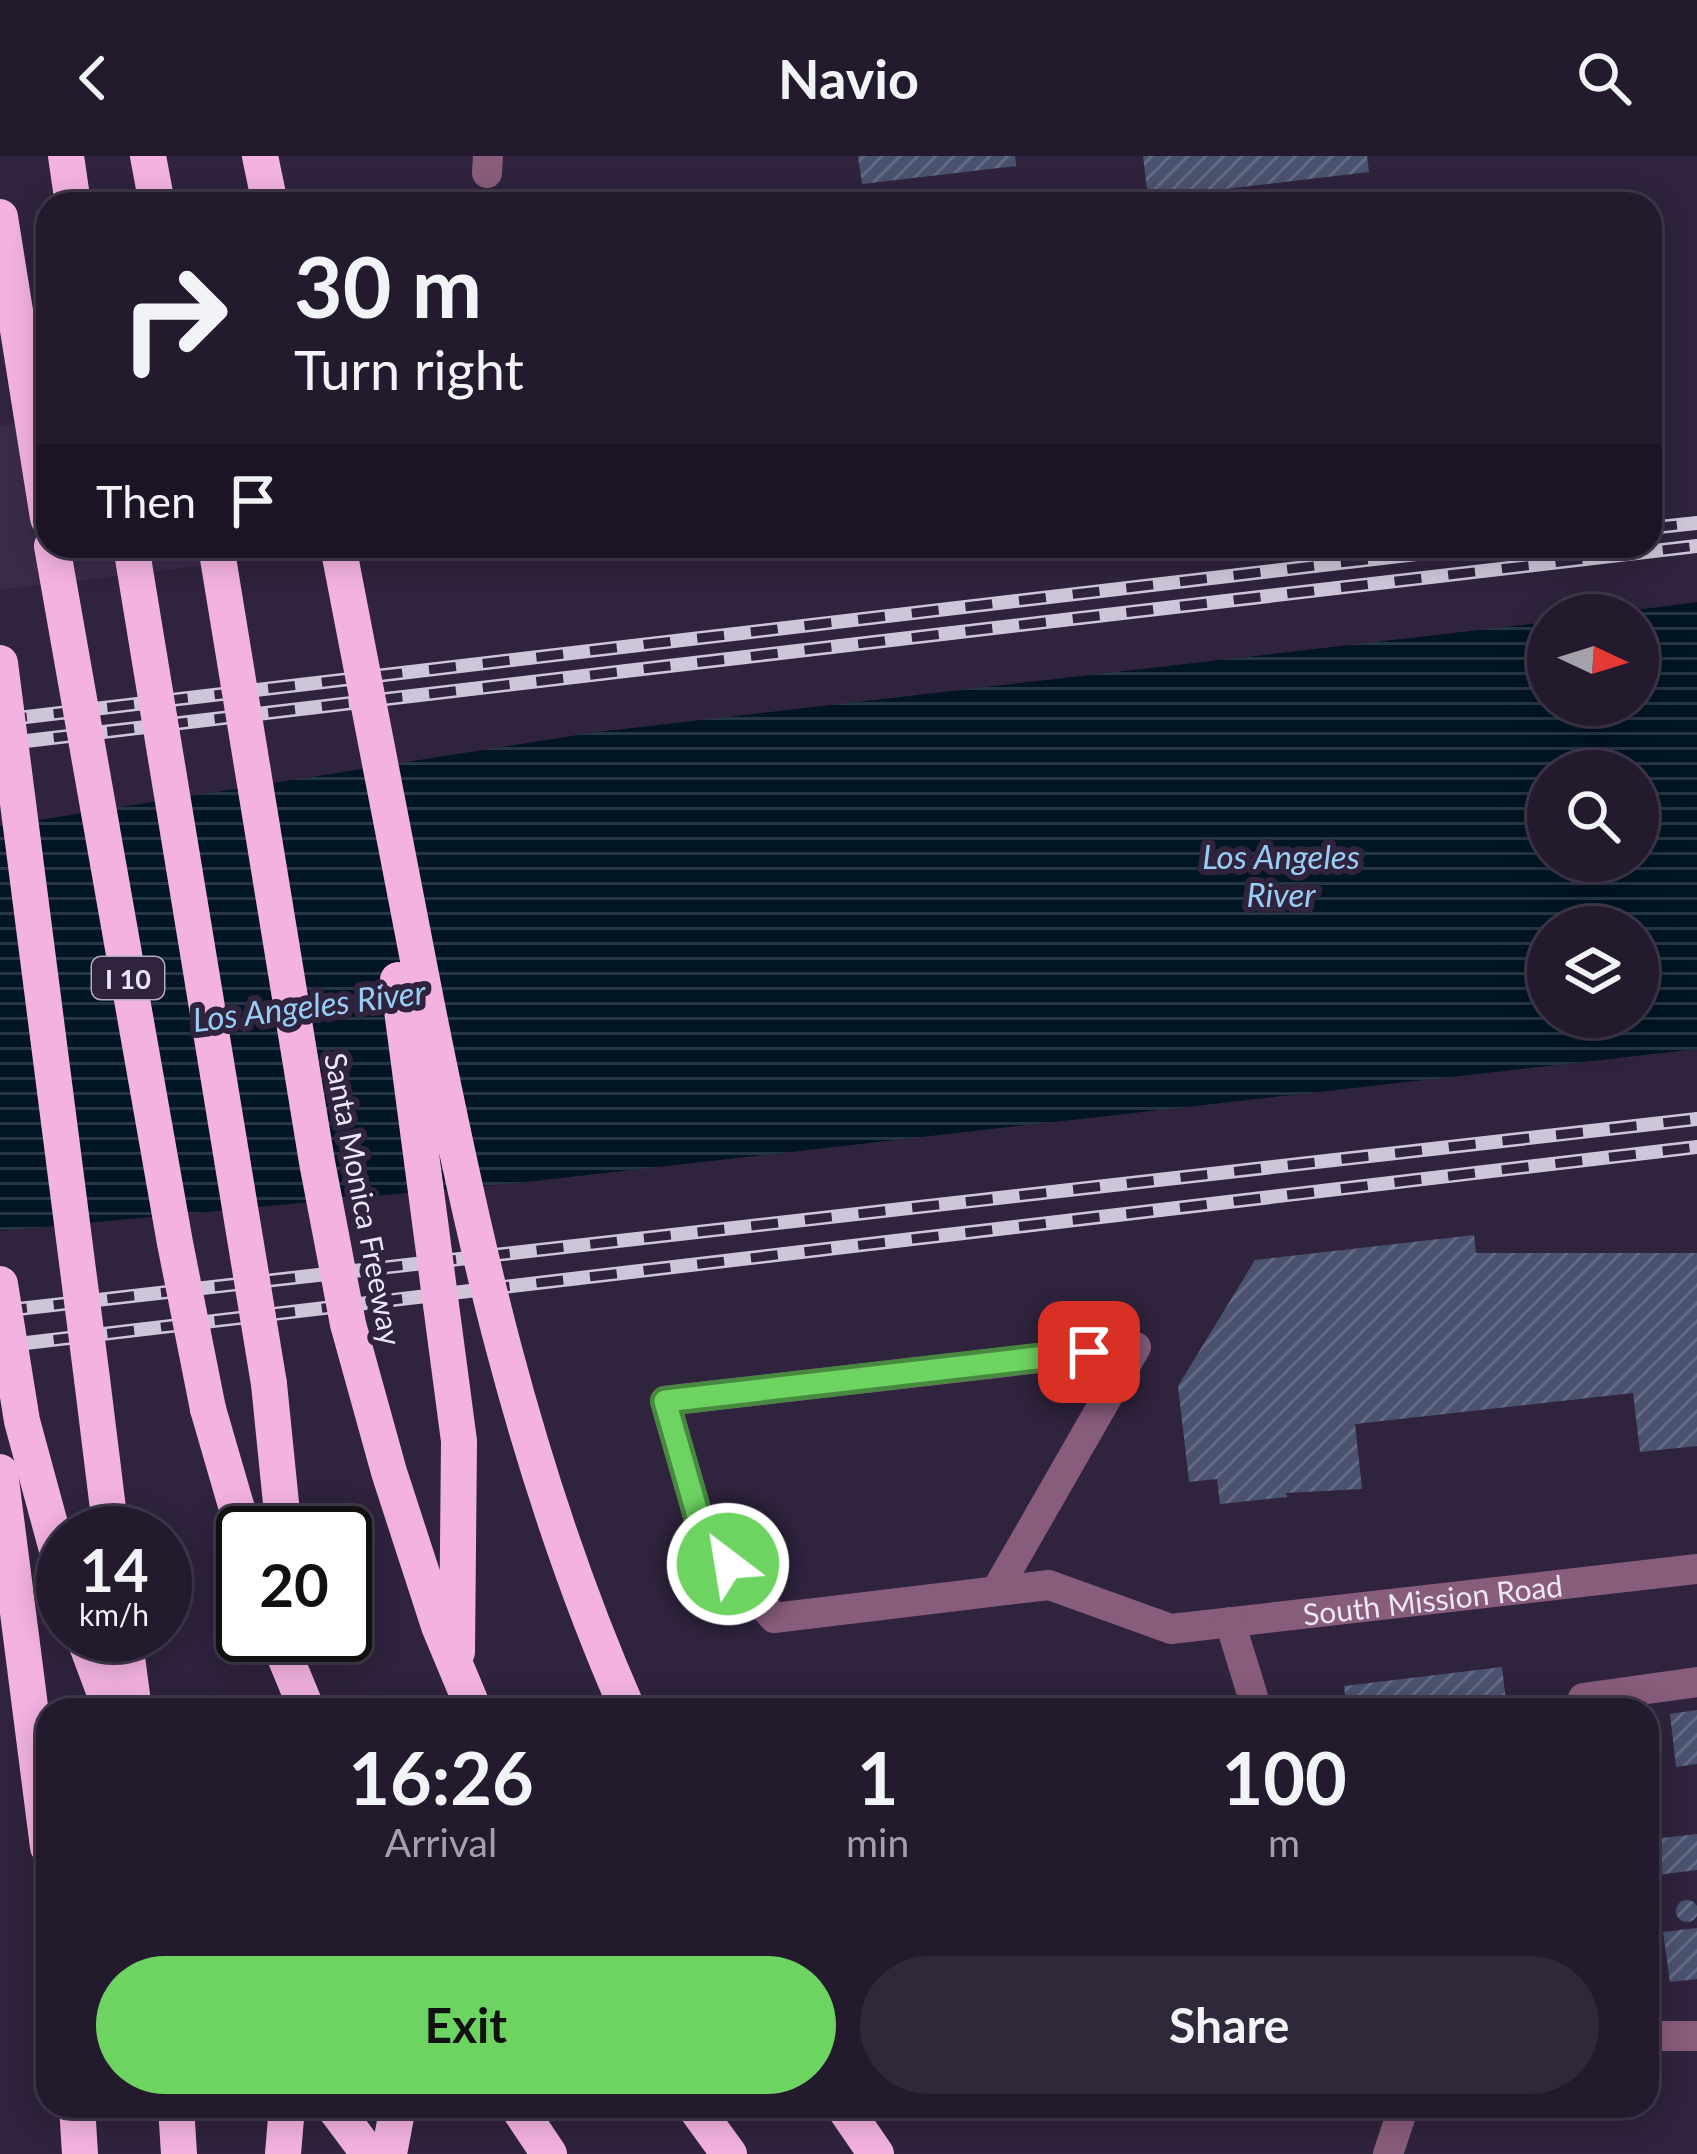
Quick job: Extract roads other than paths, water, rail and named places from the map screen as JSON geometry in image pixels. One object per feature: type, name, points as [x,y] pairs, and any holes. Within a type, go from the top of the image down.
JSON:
[{"type":"highway","points":[[66,156],[72,192]]},
{"type":"highway","points":[[148,156],[155,192]]},
{"type":"highway","points":[[260,156],[268,192]]},
{"type":"highway","points":[[0,217],[36,443]]},
{"type":"highway","name":"I 10","points":[[54,558],[179,1264],[208,1408],[236,1506]]},
{"type":"highway","points":[[133,558],[237,1175],[269,1384],[281,1506]]},
{"type":"highway","name":"Santa Monica Freeway","points":[[218,558],[348,1324],[389,1472],[439,1626],[469,1698]]},
{"type":"highway","points":[[338,558],[420,1124],[459,1442],[455,1698]]},
{"type":"highway","points":[[338,558],[458,1162],[510,1379],[562,1540],[623,1698]]},
{"type":"highway","points":[[0,663],[108,1506]]},
{"type":"highway","points":[[0,1284],[22,1421],[45,1506]]},
{"type":"highway","points":[[0,1472],[36,1753]]},
{"type":"highway","points":[[93,1662],[107,1698]]},
{"type":"highway","points":[[128,1662],[132,1698]]},
{"type":"highway","points":[[287,1662],[302,1698]]},
{"type":"highway","points":[[294,1662],[296,1698]]},
{"type":"highway","points":[[78,2118],[80,2154]]},
{"type":"highway","points":[[177,2118],[179,2154]]},
{"type":"highway","points":[[284,2154],[286,2118]]},
{"type":"highway","points":[[355,2118],[387,2136]]},
{"type":"highway","points":[[525,2118],[549,2154]]},
{"type":"highway","points":[[702,2118],[728,2154]]},
{"type":"highway","points":[[851,2118],[876,2154]]},
{"type":"street","points":[[1136,1347],[996,1591],[774,1618],[704,1537],[665,1401],[1136,1347]]},
{"type":"street","name":"South Mission Road","points":[[996,1591],[1049,1585],[1171,1629],[1697,1569]]},
{"type":"street","points":[[1231,1622],[1253,1698]]},
{"type":"street","points":[[1583,1698],[1697,1682]]},
{"type":"street","points":[[1659,2036],[1697,2036]]},
{"type":"street","points":[[1388,2154],[1400,2118]]},
{"type":"water","name":"Los Angeles River","points":[[1697,602],[1697,1049],[526,1182],[0,1231],[0,826],[597,732],[1527,624],[1527,726],[1659,726],[1659,607]]},
{"type":"railway","points":[[1662,527],[1697,523]]},
{"type":"railway","points":[[1662,550],[1697,546]]},
{"type":"railway","points":[[0,720],[1383,558]]},
{"type":"railway","points":[[0,744],[1594,558]]},
{"type":"railway","points":[[0,1311],[1697,1119]]},
{"type":"railway","points":[[0,1346],[1697,1147]]}]
